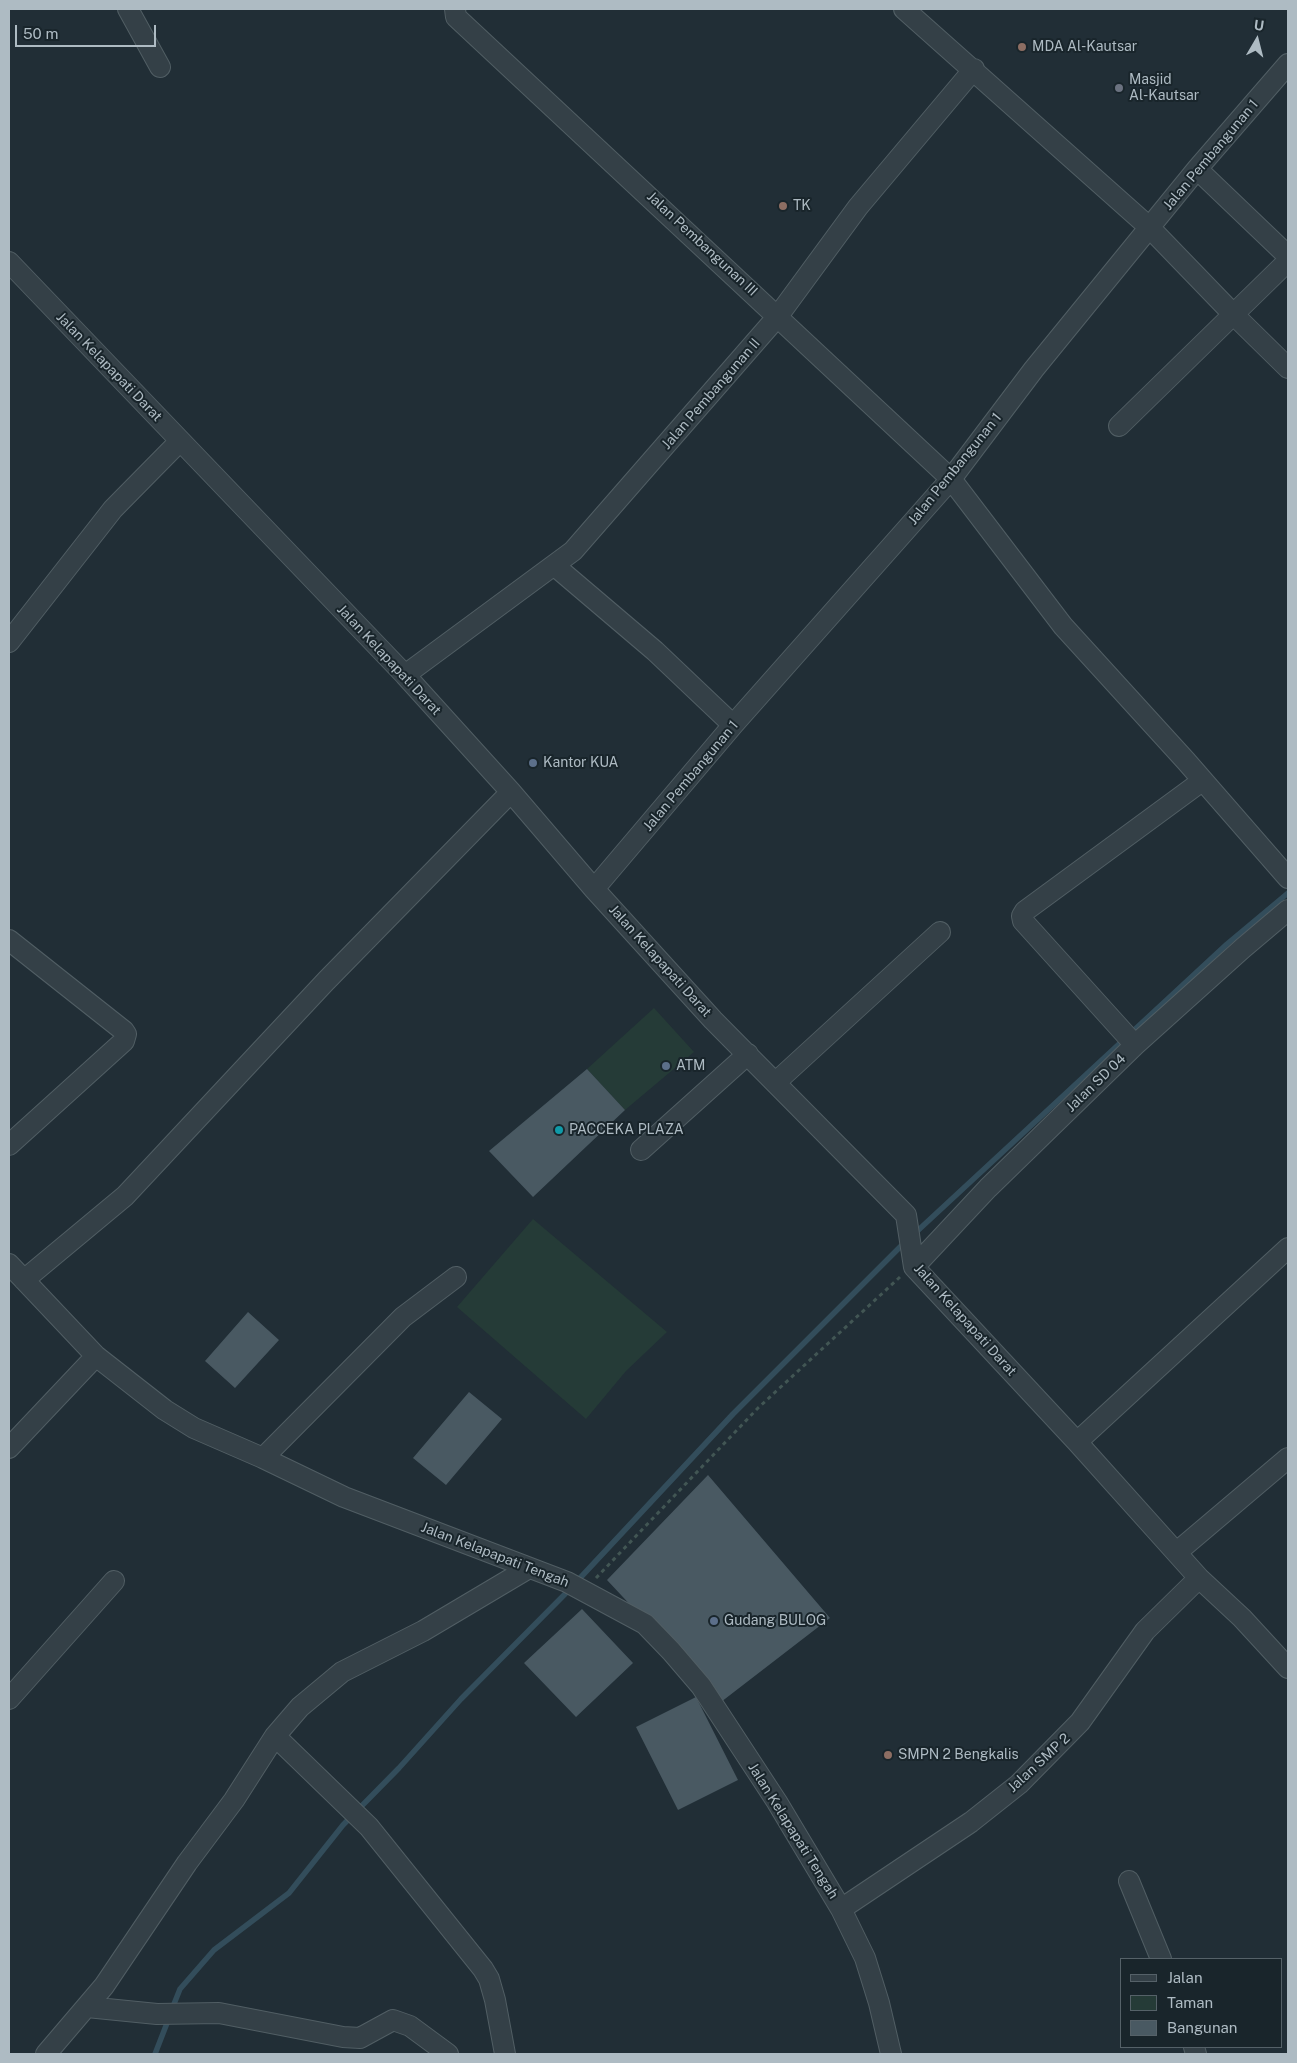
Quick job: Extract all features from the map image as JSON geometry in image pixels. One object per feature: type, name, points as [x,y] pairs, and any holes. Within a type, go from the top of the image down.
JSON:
[{"type":"street","points":[[128,9],[160,68]]},
{"type":"street","name":"Jalan Pembangunan III","points":[[455,9],[456,16],[951,479],[1063,626],[1288,878]]},
{"type":"street","points":[[908,10],[1149,227],[1288,368]]},
{"type":"street","name":"Jalan Pembangunan 1","points":[[594,889],[733,725],[951,479],[1034,369],[1149,227],[1288,64]]},
{"type":"street","name":"Jalan Pembangunan II","points":[[405,675],[573,551],[778,316],[858,207],[974,70]]},
{"type":"street","points":[[1197,169],[1288,256]]},
{"type":"street","points":[[1119,426],[1288,261]]},
{"type":"street","name":"Jalan Kelapapati Darat","points":[[9,262],[405,675],[511,792],[594,889],[713,1020],[906,1215],[913,1266],[1077,1442],[1199,1578],[1242,1618],[1287,1665]]},
{"type":"street","points":[[9,642],[113,508],[180,441]]},
{"type":"street","points":[[555,566],[655,651],[733,725]]},
{"type":"street","points":[[1131,1040],[1023,921],[1022,916],[1025,911],[1202,780]]},
{"type":"street","points":[[24,1280],[125,1196],[326,981],[511,792]]},
{"type":"street","name":"Jalan SD 04","points":[[913,1266],[1131,1040],[1288,910]]},
{"type":"street","points":[[776,1082],[940,932]]},
{"type":"street","points":[[9,940],[126,1034],[124,1041],[9,1145]]},
{"type":"street","points":[[641,1150],[748,1054]]},
{"type":"street","points":[[1077,1442],[1288,1248]]},
{"type":"street","name":"Jalan Kelapapati Tengah","points":[[9,1264],[96,1356],[165,1410],[194,1428],[263,1458],[344,1497],[575,1586],[645,1624],[692,1675],[777,1802],[841,1909],[865,1958],[879,2003],[891,2054]]},
{"type":"street","points":[[263,1458],[403,1317],[456,1277]]},
{"type":"street","points":[[9,1448],[96,1356]]},
{"type":"street","points":[[1177,1552],[1288,1458]]},
{"type":"street","points":[[46,2054],[104,1986],[187,1863],[234,1800],[275,1736],[300,1706],[342,1672],[424,1631],[529,1568]]},
{"type":"street","name":"Jalan SMP 2","points":[[841,1909],[971,1822],[1019,1784],[1080,1722],[1145,1631],[1199,1578]]},
{"type":"street","points":[[9,1699],[114,1581]]},
{"type":"street","points":[[275,1736],[369,1827],[483,1969],[489,1979],[495,2000],[505,2054]]},
{"type":"street","points":[[1129,1881],[1161,1958]]},
{"type":"street","points":[[88,2007],[157,2014],[219,2014],[360,2038],[388,2022],[401,2021],[448,2054]]},
{"type":"path","points":[[575,1586],[758,1408],[913,1266]]},
{"type":"green space","points":[[654,1008],[694,1052],[625,1110],[587,1069]]},
{"type":"green space","points":[[533,1219],[667,1332],[626,1371],[586,1419],[457,1307]]},
{"type":"building","name":"PACCEKA PLAZA","points":[[587,1069],[625,1110],[533,1197],[489,1151]]},
{"type":"building","points":[[248,1312],[279,1340],[235,1388],[205,1361]]},
{"type":"building","points":[[469,1392],[502,1419],[446,1485],[413,1458]]},
{"type":"building","name":"Gudang BULOG","points":[[708,1475],[830,1618],[721,1702],[607,1580]]},
{"type":"building","points":[[582,1609],[633,1663],[576,1717],[524,1663]]},
{"type":"building","points":[[696,1697],[738,1780],[678,1810],[636,1727]]},
{"type":"waterway","points":[[913,1235],[1227,944],[1288,893]]},
{"type":"waterway","points":[[172,2009],[180,1989],[214,1950],[289,1893],[343,1825],[399,1768],[461,1699],[567,1592],[733,1414],[906,1241]]},
{"type":"waterway","points":[[155,2054],[169,2018]]},
{"type":"place","name":"MDA Al-Kautsar","points":[[1022,47]]},
{"type":"place","name":"Masjid Al-Kautsar","points":[[1119,88]]},
{"type":"place","name":"TK","points":[[783,206]]},
{"type":"place","name":"Kantor KUA","points":[[533,763]]},
{"type":"place","name":"ATM","points":[[666,1066]]},
{"type":"place","name":"PACCEKA PLAZA","points":[[559,1130]]},
{"type":"place","name":"Gudang BULOG","points":[[714,1621]]},
{"type":"place","name":"SMPN 2 Bengkalis","points":[[888,1755]]}]
